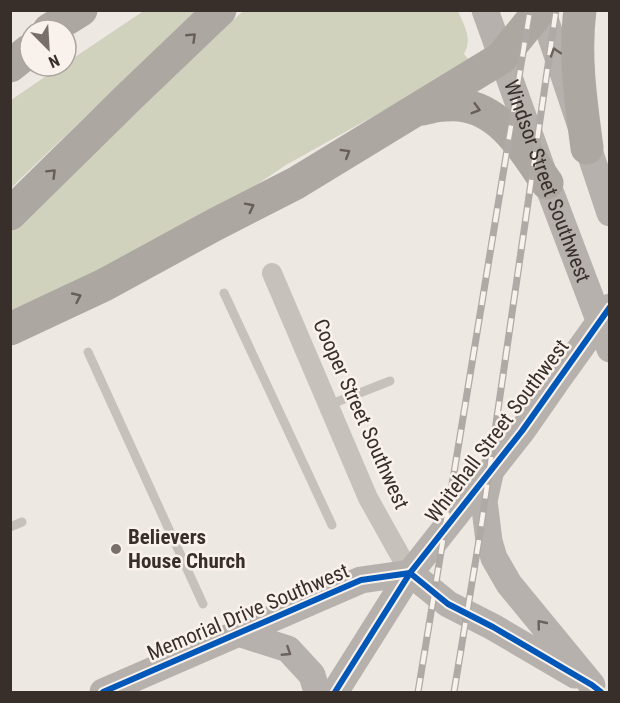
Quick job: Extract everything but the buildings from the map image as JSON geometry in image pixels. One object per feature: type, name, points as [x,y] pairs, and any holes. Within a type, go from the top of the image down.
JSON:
[{"type":"highway","points":[[10,214],[220,10]]},
{"type":"highway","points":[[18,326],[104,285],[296,183],[418,110],[501,58],[541,10]]},
{"type":"highway","points":[[580,10],[578,63],[587,148]]},
{"type":"highway","points":[[418,110],[447,104],[485,112],[518,141],[547,183]]},
{"type":"street","name":"Windsor Street Southwest","points":[[485,10],[609,349]]},
{"type":"street","points":[[541,10],[609,213]]},
{"type":"street","name":"Cooper Street Southwest","points":[[272,273],[368,498],[410,573]]},
{"type":"street","name":"Whitehall Street Southwest","points":[[335,693],[410,573],[522,431],[609,307]]},
{"type":"street","points":[[490,470],[484,501],[489,541],[494,558],[509,584],[597,689]]},
{"type":"street","points":[[410,573],[448,604],[492,627],[597,689]]},
{"type":"street","name":"Memorial Drive Southwest","points":[[103,693],[361,580],[410,573]]},
{"type":"street","points":[[238,633],[288,649],[312,675],[316,693]]},
{"type":"lane","points":[[224,293],[332,525]]},
{"type":"lane","points":[[88,352],[203,604]]},
{"type":"lane","points":[[329,405],[390,381]]},
{"type":"lane","points":[[10,527],[22,522]]},
{"type":"green space","points":[[145,10],[195,11],[11,188],[11,100],[43,78],[78,78],[78,55]]},
{"type":"green space","points":[[243,11],[458,11],[467,32],[468,43],[464,54],[469,60],[460,68],[286,165],[210,216],[76,282],[11,310],[11,232]]},
{"type":"railway","points":[[418,692],[530,10]]},
{"type":"railway","points":[[454,692],[480,534],[556,10]]},
{"type":"cycle path","points":[[335,692],[410,573],[522,431],[610,307]]},
{"type":"cycle path","points":[[410,573],[448,604],[493,627],[601,692]]},
{"type":"cycle path","points":[[103,692],[361,580],[410,573]]},
{"type":"place","name":"Believers House Church","points":[[116,549]]}]
